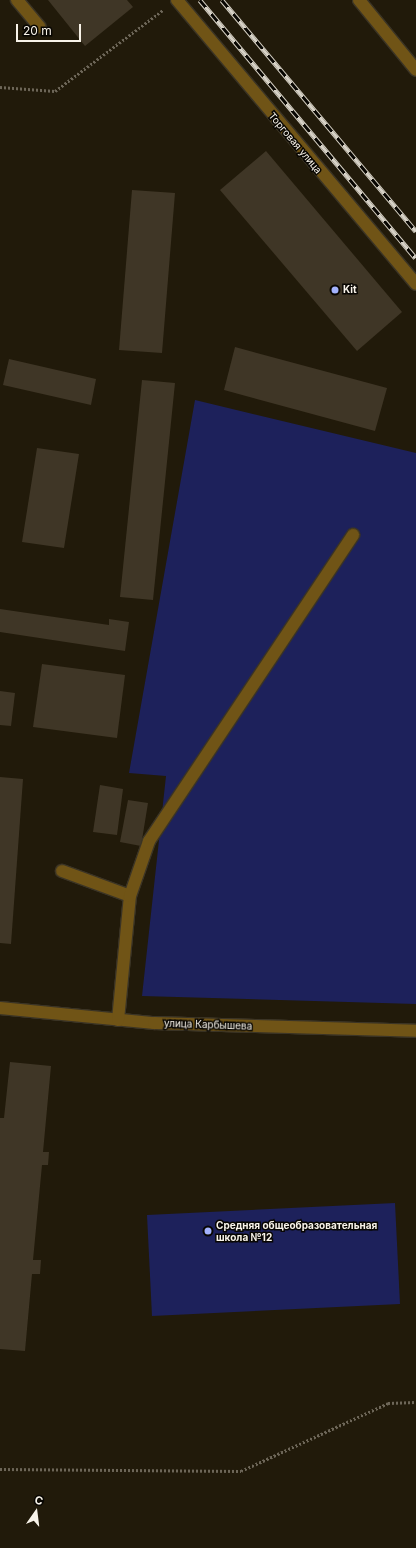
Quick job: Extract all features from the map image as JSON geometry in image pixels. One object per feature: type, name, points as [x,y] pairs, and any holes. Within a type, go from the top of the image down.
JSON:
[{"type":"street","points":[[17,0],[40,27]]},
{"type":"street","points":[[359,0],[416,70]]},
{"type":"street","name":"Торговая улица","points":[[174,2],[416,284]]},
{"type":"street","points":[[118,1020],[130,896],[148,841],[353,535]]},
{"type":"street","points":[[62,871],[130,896]]},
{"type":"street","name":"улица Карбышева","points":[[0,1008],[118,1020],[416,1031]]},
{"type":"path","points":[[0,87],[55,91],[174,2]]},
{"type":"path","points":[[0,1469],[241,1471],[388,1403],[416,1402]]},
{"type":"shaded area","points":[[195,400],[416,453],[416,1004],[142,996],[166,776],[129,773]]},
{"type":"shaded area","points":[[395,1203],[400,1304],[152,1316],[147,1215]]},
{"type":"building","points":[[48,0],[127,0],[133,7],[85,46]]},
{"type":"building","points":[[266,151],[402,312],[357,351],[220,190]]},
{"type":"building","points":[[132,190],[175,193],[162,353],[119,350]]},
{"type":"building","points":[[235,347],[387,388],[375,431],[224,390]]},
{"type":"building","points":[[9,359],[96,379],[91,405],[3,385]]},
{"type":"building","points":[[142,380],[175,383],[153,600],[120,597]]},
{"type":"building","points":[[37,448],[79,454],[64,548],[22,542]]},
{"type":"building","points":[[0,609],[109,625],[109,619],[129,622],[125,651],[0,632]]},
{"type":"building","points":[[42,664],[125,675],[117,738],[33,727]]},
{"type":"building","points":[[0,691],[15,693],[11,726],[0,725]]},
{"type":"building","points":[[0,777],[23,779],[11,944],[0,943]]},
{"type":"building","points":[[100,785],[123,789],[117,835],[93,832]]},
{"type":"building","points":[[128,800],[148,803],[141,846],[120,842]]},
{"type":"building","points":[[10,1062],[51,1066],[43,1152],[49,1152],[48,1165],[42,1165],[33,1260],[41,1260],[40,1274],[32,1274],[25,1351],[0,1349],[0,1118],[4,1118]]},
{"type":"railway","points":[[200,0],[416,258]]},
{"type":"railway","points":[[222,0],[416,231]]},
{"type":"place","name":"Kit","points":[[335,290]]},
{"type":"place","name":"Средняя общеобразовательная школа №12","points":[[208,1231]]}]
